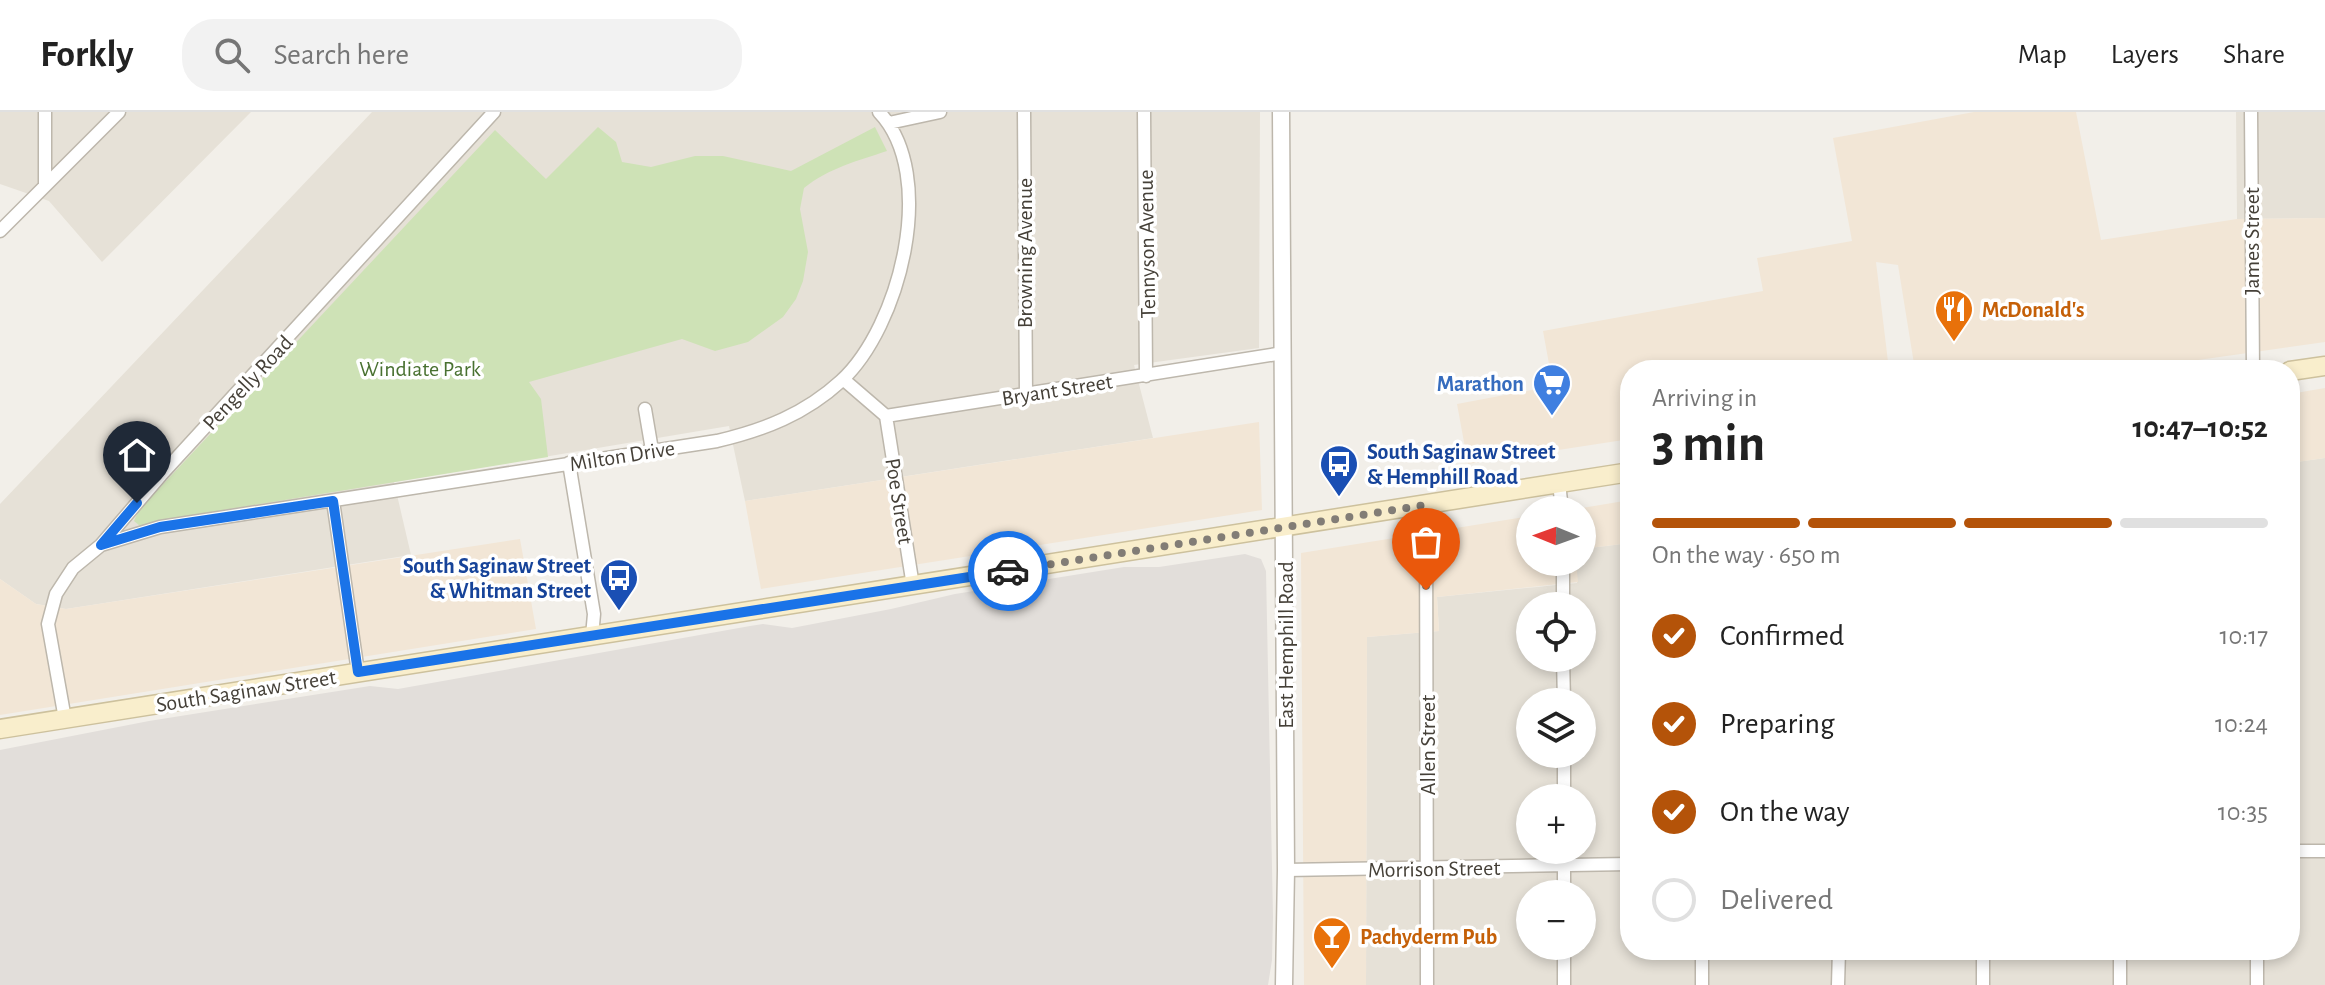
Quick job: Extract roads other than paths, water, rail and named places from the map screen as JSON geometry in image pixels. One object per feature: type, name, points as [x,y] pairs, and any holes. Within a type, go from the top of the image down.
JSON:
[{"type":"main road","points":[[2300,370],[2325,366]]},
{"type":"main road","name":"South Saginaw Street","points":[[0,729],[1620,474]]},
{"type":"street","points":[[45,112],[45,185]]},
{"type":"street","points":[[0,231],[119,112]]},
{"type":"street","name":"Pengelly Road","points":[[65,719],[48,624],[56,594],[73,568],[101,545],[161,475],[494,112]]},
{"type":"street","name":"Milton Drive","points":[[101,545],[160,527],[717,441],[755,432],[810,406],[843,379],[868,345],[900,275],[906,230],[907,186],[902,152],[889,123],[879,112]]},
{"type":"street","points":[[889,123],[940,112]]},
{"type":"street","name":"Browning Avenue","points":[[1024,112],[1026,394]]},
{"type":"street","name":"Tennyson Avenue","points":[[1144,112],[1146,376]]},
{"type":"street","name":"East Hemphill Road","points":[[1281,112],[1284,985]]},
{"type":"street","name":"James Street","points":[[2251,112],[2253,360]]},
{"type":"street","name":"Bryant Street","points":[[886,416],[1283,353]]},
{"type":"street","points":[[843,379],[886,416]]},
{"type":"street","points":[[645,409],[652,450]]},
{"type":"street","name":"Poe Street","points":[[886,416],[913,586]]},
{"type":"street","points":[[569,463],[594,614],[592,636]]},
{"type":"street","points":[[1559,483],[1560,496]]},
{"type":"street","points":[[333,501],[358,672]]},
{"type":"street","name":"Allen Street","points":[[1426,505],[1427,985]]},
{"type":"street","points":[[2300,851],[2325,851]]},
{"type":"street","name":"Morrison Street","points":[[1286,870],[1620,864]]},
{"type":"street","points":[[1564,865],[1564,880]]},
{"type":"street","points":[[1564,960],[1564,985]]},
{"type":"street","points":[[1702,960],[1702,985]]},
{"type":"street","points":[[1838,985],[1839,960]]},
{"type":"street","points":[[1983,960],[1983,985]]},
{"type":"street","points":[[2120,960],[2120,985]]},
{"type":"street","points":[[2257,960],[2257,985]]},
{"type":"place","name":"McDonald's","points":[[1954,343]]},
{"type":"place","name":"Marathon","points":[[1552,417]]},
{"type":"place","name":"South Saginaw Street & Hemphill Road","points":[[1339,498]]},
{"type":"place","name":"South Saginaw Street & Whitman Street","points":[[619,612]]},
{"type":"place","name":"Pachyderm Pub","points":[[1332,970]]},
{"type":"park label","name":"Windiate Park","points":[[420,368]]}]
